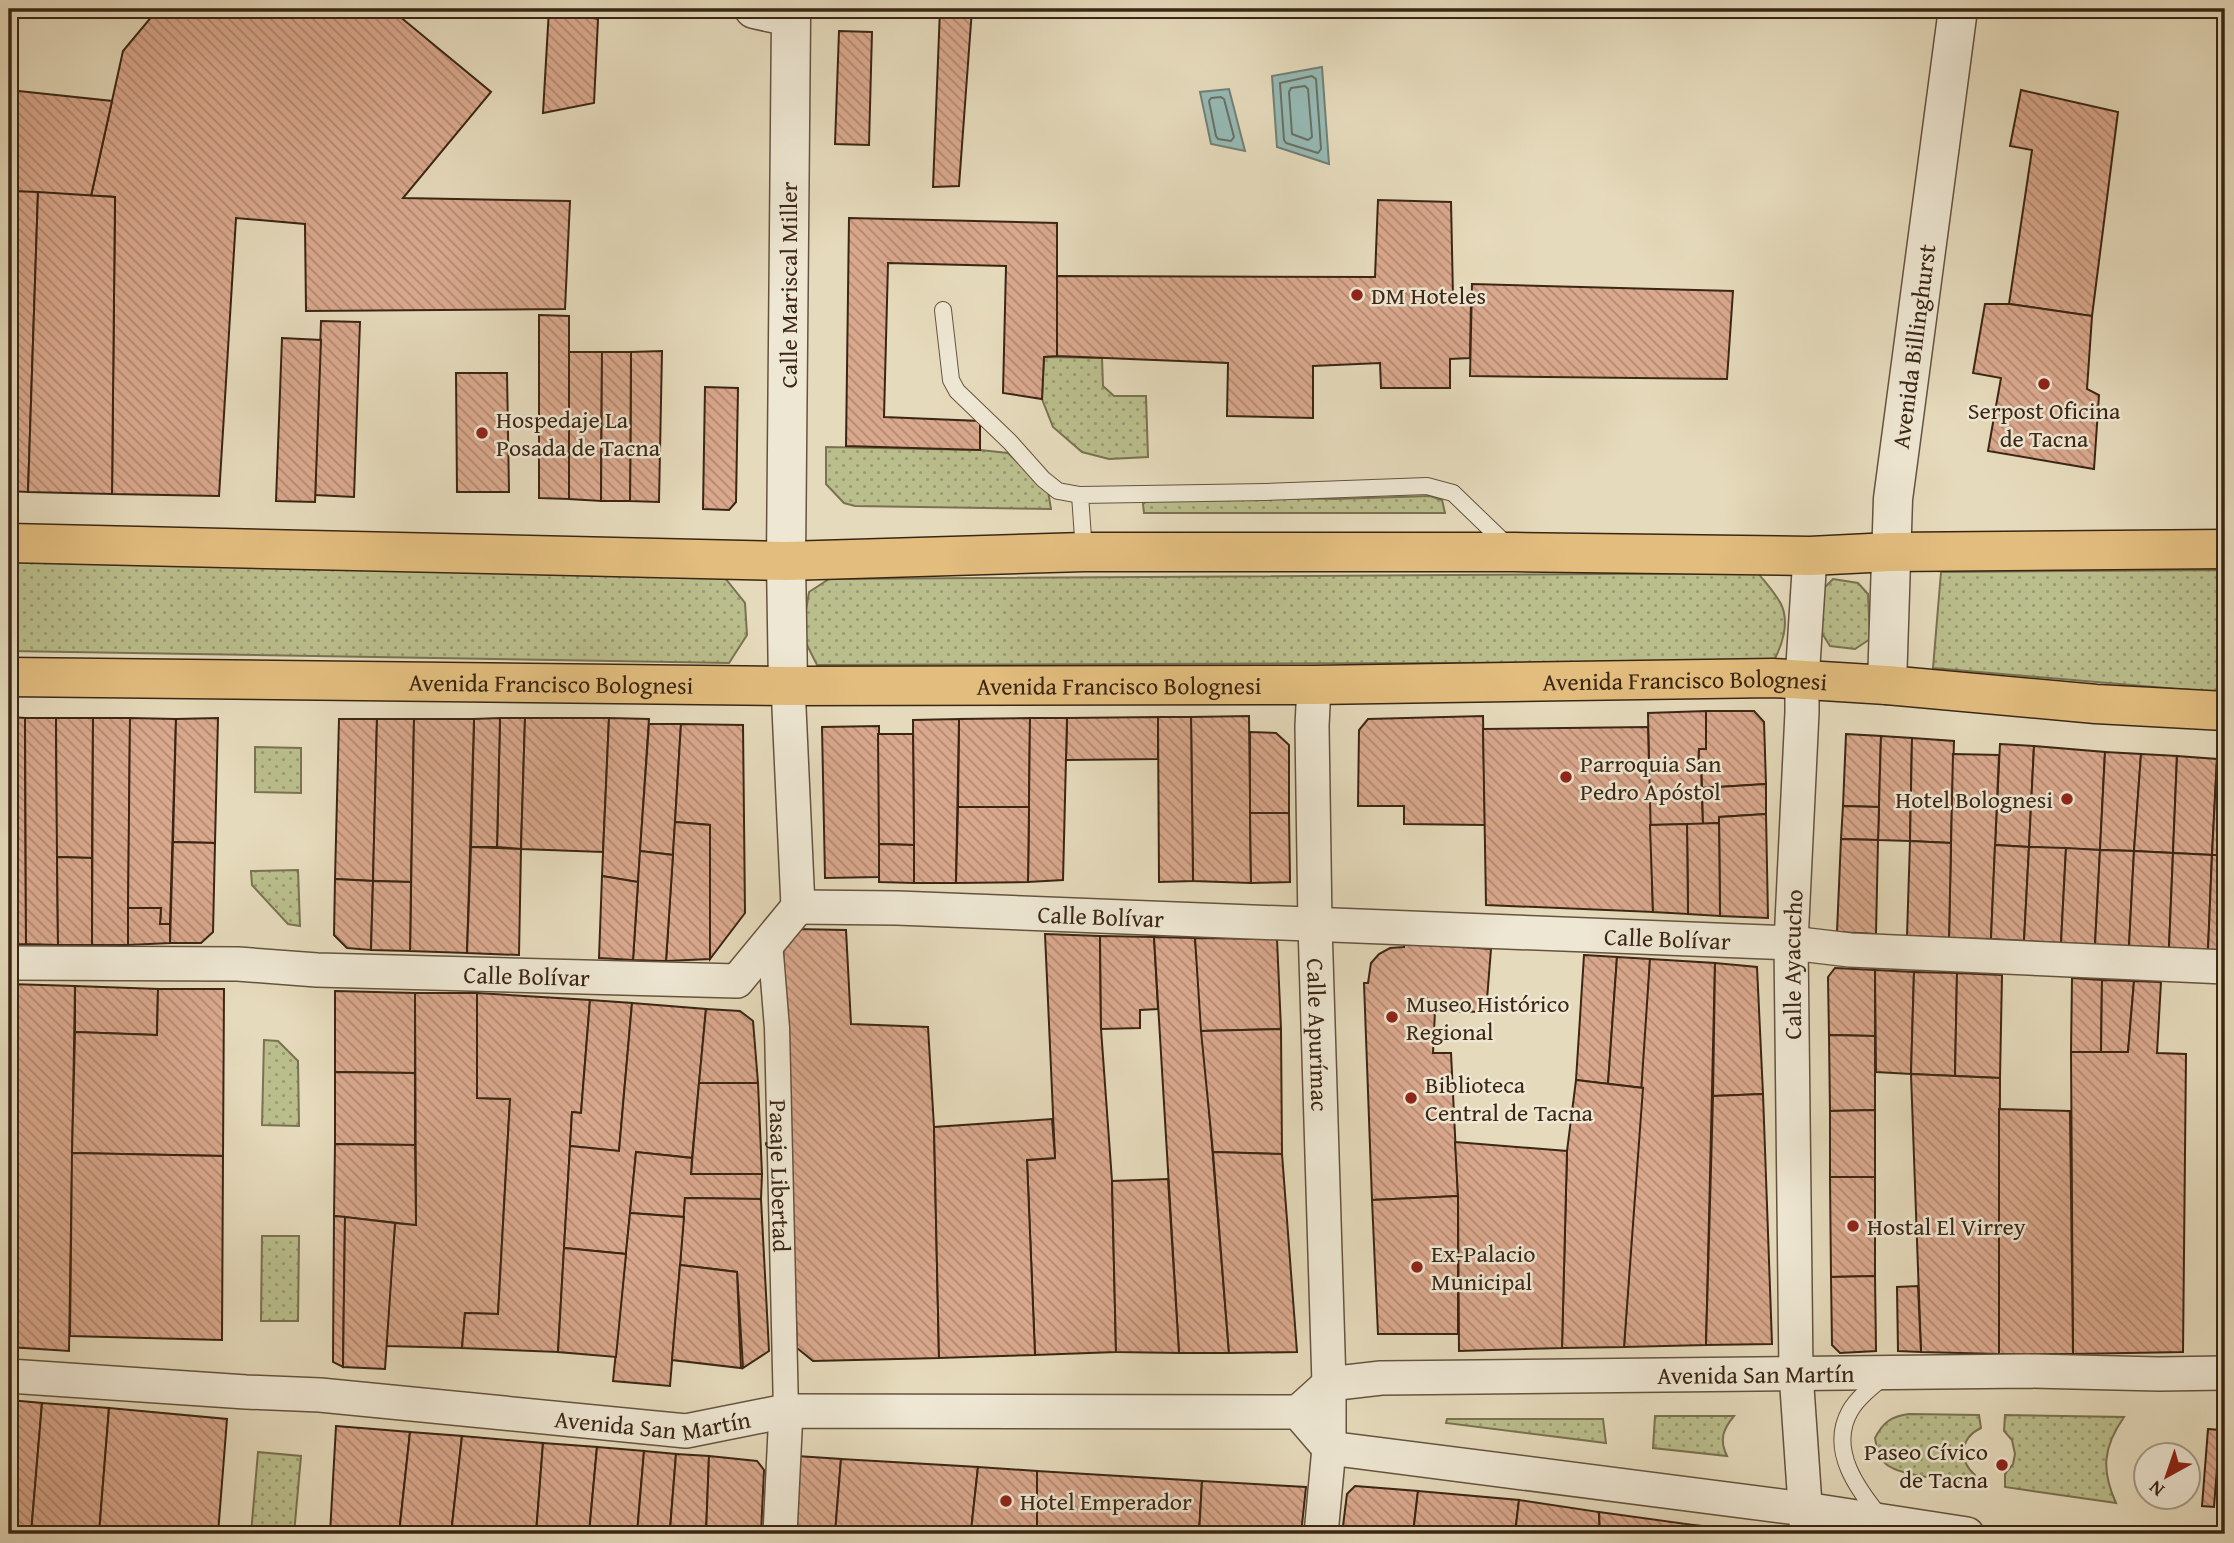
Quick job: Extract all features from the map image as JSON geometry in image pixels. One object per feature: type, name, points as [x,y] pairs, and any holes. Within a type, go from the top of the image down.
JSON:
[{"type":"main road","points":[[9,543],[786,561],[1084,552],[1514,552],[1810,556],[1890,552],[2225,549]]},
{"type":"main road","name":"Avenida Francisco Bolognesi","points":[[9,677],[788,686],[1314,685],[1773,678],[1888,685],[2096,704],[2225,711]]},
{"type":"street","points":[[754,9],[791,13]]},
{"type":"street","name":"Avenida Billinghurst","points":[[1888,685],[1893,499],[1958,9]]},
{"type":"street","name":"Calle Mariscal Miller","points":[[788,686],[786,561],[791,13]]},
{"type":"street","name":"Calle Ayacucho","points":[[1806,1522],[1796,1373],[1791,943],[1810,556]]},
{"type":"street","name":"Calle Apurímac","points":[[1314,685],[1312,726],[1315,925],[1329,1384],[1329,1448],[1321,1534]]},
{"type":"street","points":[[788,686],[798,907]]},
{"type":"street","name":"Calle Bolívar","points":[[9,963],[238,964],[317,970],[737,981],[798,907],[897,908],[1791,943],[1850,950],[2225,967]]},
{"type":"street","name":"Pasaje Libertad","points":[[770,942],[777,1028],[786,1411]]},
{"type":"street","name":"Avenida San Martín","points":[[1329,1384],[1381,1378],[1889,1372],[2225,1373]]},
{"type":"street","name":"Avenida San Martín","points":[[9,1376],[320,1395],[686,1431],[786,1411],[1298,1412]]},
{"type":"street","points":[[1329,1384],[1298,1412],[1329,1448],[1806,1522],[1885,1522],[1967,1534]]},
{"type":"street","points":[[780,1534],[786,1411]]},
{"type":"lane","points":[[943,310],[951,380],[957,391],[1058,492],[1080,495],[1266,492],[1427,486],[1453,493],[1514,552]]},
{"type":"lane","points":[[1080,495],[1084,552]]},
{"type":"lane","points":[[1885,1522],[1859,1491],[1843,1450],[1844,1428],[1850,1411],[1866,1391],[1889,1372]]},
{"type":"green space","points":[[1044,357],[1102,358],[1103,386],[1114,396],[1146,396],[1148,457],[1109,459],[1082,452],[1053,427],[1042,399]]},
{"type":"green space","points":[[826,447],[1008,453],[1048,491],[1051,509],[855,506],[844,503],[826,484]]},
{"type":"green space","points":[[1153,496],[1334,499],[1430,496],[1442,500],[1445,513],[1144,513],[1143,504]]},
{"type":"green space","points":[[9,562],[725,578],[745,603],[747,635],[729,663],[9,651]]},
{"type":"green space","points":[[2225,570],[2225,693],[1933,668],[1941,572]]},
{"type":"green space","points":[[1758,573],[1784,611],[1784,634],[1773,662],[817,665],[802,635],[809,592],[829,579]]},
{"type":"green space","points":[[1833,579],[1858,583],[1868,594],[1870,639],[1855,649],[1830,646],[1820,630],[1820,592]]},
{"type":"green space","points":[[255,747],[301,748],[301,793],[255,792]]},
{"type":"green space","points":[[298,870],[300,926],[288,924],[252,885],[251,871]]},
{"type":"green space","points":[[264,1040],[278,1041],[298,1061],[299,1126],[262,1125]]},
{"type":"green space","points":[[262,1236],[299,1236],[298,1321],[261,1321]]},
{"type":"green space","points":[[1909,1414],[1979,1415],[1981,1428],[1969,1437],[1964,1450],[1966,1463],[1975,1475],[1975,1483],[1915,1475],[1886,1464],[1878,1452],[1875,1438],[1889,1421]]},
{"type":"green space","points":[[2005,1415],[2124,1417],[2112,1438],[2106,1459],[2108,1480],[2116,1503],[2005,1487],[2005,1474],[2013,1464],[2015,1454],[2012,1440],[2004,1431]]},
{"type":"green space","points":[[1655,1416],[1734,1416],[1723,1435],[1727,1456],[1653,1448]]},
{"type":"green space","points":[[1447,1419],[1603,1419],[1606,1443],[1446,1423]]},
{"type":"green space","points":[[258,1452],[301,1456],[294,1534],[251,1534]]},
{"type":"water","points":[[1322,67],[1329,164],[1277,147],[1272,76]]},
{"type":"water","points":[[1229,89],[1245,151],[1211,144],[1200,92]]},
{"type":"building","points":[[158,9],[395,9],[393,11],[491,92],[403,198],[570,201],[565,309],[306,311],[305,224],[236,218],[219,496],[112,494],[115,197],[91,196],[123,51]]},
{"type":"building","points":[[549,9],[598,19],[594,103],[543,113]]},
{"type":"building","points":[[940,9],[972,9],[959,186],[933,187]]},
{"type":"building","points":[[839,31],[872,32],[869,145],[835,144]]},
{"type":"building","points":[[9,90],[112,101],[91,196],[9,191]]},
{"type":"building","points":[[2021,90],[2118,112],[2092,316],[2009,304],[2032,150],[2010,146]]},
{"type":"building","points":[[9,191],[38,192],[28,492],[9,491]]},
{"type":"building","points":[[38,192],[115,197],[112,494],[28,492]]},
{"type":"building","points":[[1378,200],[1451,202],[1453,297],[1471,298],[1470,358],[1450,359],[1450,388],[1381,388],[1380,363],[1313,366],[1313,418],[1227,416],[1228,363],[1057,356],[1057,276],[1375,277]]},
{"type":"building","points":[[849,218],[1057,223],[1057,356],[1044,357],[1042,399],[1003,393],[1006,266],[888,263],[884,417],[980,421],[980,450],[846,446]]},
{"type":"building","points":[[1472,284],[1733,291],[1727,379],[1470,376]]},
{"type":"building","name":"Serpost Oficina de Tacna","points":[[1985,304],[2009,304],[2092,316],[2087,389],[2099,395],[2094,469],[1988,451],[2001,378],[1973,373]]},
{"type":"building","points":[[539,315],[569,316],[569,499],[539,498]]},
{"type":"building","points":[[321,321],[360,322],[354,497],[315,495]]},
{"type":"building","points":[[282,338],[321,340],[315,502],[276,501]]},
{"type":"building","points":[[662,351],[659,502],[630,501],[631,352]]},
{"type":"building","points":[[569,352],[602,352],[601,501],[569,499]]},
{"type":"building","points":[[602,352],[631,352],[630,501],[601,501]]},
{"type":"building","name":"Hospedaje La Posada de Tacna","points":[[456,373],[507,373],[509,492],[457,492]]},
{"type":"building","points":[[705,387],[738,388],[736,502],[729,510],[703,509]]},
{"type":"building","points":[[1706,711],[1754,711],[1764,722],[1766,784],[1702,788],[1701,767],[1698,767],[1699,749],[1706,749]]},
{"type":"building","points":[[1706,711],[1706,749],[1699,749],[1698,767],[1701,767],[1703,824],[1650,825],[1648,713]]},
{"type":"building","points":[[1249,716],[1251,883],[1193,881],[1191,717]]},
{"type":"building","points":[[1483,716],[1485,825],[1404,824],[1404,806],[1358,806],[1359,730],[1368,719]]},
{"type":"building","points":[[9,717],[25,718],[26,944],[9,945]]},
{"type":"building","points":[[1158,717],[1191,717],[1193,881],[1159,882]]},
{"type":"building","points":[[1158,717],[1158,759],[1066,760],[1067,718]]},
{"type":"building","points":[[25,718],[56,718],[58,945],[26,944]]},
{"type":"building","points":[[56,718],[93,718],[92,858],[57,857]]},
{"type":"building","points":[[93,718],[130,718],[128,945],[92,945]]},
{"type":"building","points":[[130,718],[176,719],[170,924],[160,924],[161,908],[128,908]]},
{"type":"building","points":[[218,718],[215,843],[173,842],[176,719]]},
{"type":"building","points":[[500,718],[525,718],[521,849],[497,847]]},
{"type":"building","points":[[500,718],[497,847],[471,847],[474,719]]},
{"type":"building","points":[[525,718],[609,718],[603,852],[521,849]]},
{"type":"building","points":[[609,718],[649,719],[638,882],[602,876]]},
{"type":"building","points":[[1030,718],[1029,807],[958,807],[959,719]]},
{"type":"building","points":[[1030,718],[1067,718],[1063,880],[1028,882]]},
{"type":"building","points":[[339,719],[377,719],[373,881],[335,879]]},
{"type":"building","points":[[377,719],[414,719],[411,882],[373,881]]},
{"type":"building","points":[[414,719],[474,719],[467,953],[410,951]]},
{"type":"building","points":[[959,719],[956,883],[914,883],[913,720]]},
{"type":"building","points":[[649,724],[681,724],[673,855],[640,851]]},
{"type":"building","points":[[681,724],[743,725],[745,913],[710,959],[710,825],[675,822]]},
{"type":"building","points":[[879,726],[879,877],[825,878],[822,727]]},
{"type":"building","name":"Parroquia San Pedro Apóstol","points":[[1648,727],[1653,912],[1486,905],[1483,729]]},
{"type":"building","points":[[1250,732],[1276,733],[1289,745],[1289,813],[1250,813]]},
{"type":"building","points":[[878,734],[913,734],[914,845],[879,844]]},
{"type":"building","points":[[1846,734],[1881,736],[1879,807],[1843,806]]},
{"type":"building","points":[[1881,736],[1912,738],[1910,841],[1878,840]]},
{"type":"building","points":[[1912,738],[1954,741],[1951,843],[1910,841]]},
{"type":"building","points":[[2000,744],[2034,746],[2029,847],[1995,845]]},
{"type":"building","name":"Hotel Bolognesi","points":[[2034,746],[2105,752],[2100,850],[2029,847]]},
{"type":"building","points":[[2105,752],[2141,754],[2134,851],[2100,850]]},
{"type":"building","points":[[1953,754],[1999,755],[1991,939],[1949,938]]},
{"type":"building","points":[[2141,754],[2177,756],[2173,853],[2134,851]]},
{"type":"building","points":[[2177,756],[2217,759],[2212,855],[2173,853]]},
{"type":"building","points":[[2217,759],[2225,760],[2225,855],[2212,855]]},
{"type":"building","points":[[1766,784],[1766,814],[1719,817],[1719,823],[1703,824],[1702,788]]},
{"type":"building","points":[[1843,806],[1879,807],[1878,840],[1841,839]]},
{"type":"building","points":[[958,807],[1029,807],[1028,882],[956,883]]},
{"type":"building","points":[[1250,813],[1289,813],[1290,882],[1251,883]]},
{"type":"building","points":[[1766,814],[1768,918],[1720,916],[1719,817]]},
{"type":"building","points":[[675,822],[710,825],[710,959],[666,961]]},
{"type":"building","points":[[1719,823],[1720,916],[1688,914],[1687,824]]},
{"type":"building","points":[[1687,824],[1688,914],[1653,912],[1650,825]]},
{"type":"building","points":[[1841,839],[1878,840],[1876,934],[1837,932]]},
{"type":"building","points":[[1910,841],[1951,843],[1949,938],[1907,936]]},
{"type":"building","points":[[173,842],[215,843],[213,932],[201,943],[170,943]]},
{"type":"building","points":[[879,844],[914,845],[914,883],[879,882]]},
{"type":"building","points":[[1995,845],[2029,847],[2024,941],[1991,939]]},
{"type":"building","points":[[471,847],[521,849],[519,955],[467,953]]},
{"type":"building","points":[[2029,847],[2066,848],[2061,943],[2024,941]]},
{"type":"building","points":[[2066,848],[2100,850],[2095,945],[2061,943]]},
{"type":"building","points":[[2100,850],[2134,851],[2129,946],[2095,945]]},
{"type":"building","points":[[640,851],[673,855],[666,961],[633,960]]},
{"type":"building","points":[[2134,851],[2173,853],[2169,948],[2129,946]]},
{"type":"building","points":[[2173,853],[2212,855],[2208,950],[2169,948]]},
{"type":"building","points":[[2212,855],[2225,855],[2225,950],[2208,950]]},
{"type":"building","points":[[57,857],[92,858],[92,945],[58,945]]},
{"type":"building","points":[[602,876],[638,882],[633,960],[599,958]]},
{"type":"building","points":[[335,879],[373,881],[371,950],[347,948],[334,935]]},
{"type":"building","points":[[373,881],[411,882],[410,951],[371,950]]},
{"type":"building","points":[[128,908],[161,908],[160,924],[170,924],[170,943],[128,945]]},
{"type":"building","points":[[795,929],[846,930],[851,1024],[928,1027],[934,1127],[939,1358],[813,1361],[797,1348],[783,949]]},
{"type":"building","points":[[1045,934],[1100,936],[1101,1029],[1112,1181],[1116,1352],[1035,1355],[1027,1160],[1055,1158]]},
{"type":"building","points":[[1100,936],[1154,937],[1158,1009],[1140,1010],[1140,1028],[1101,1029]]},
{"type":"building","points":[[1154,937],[1195,938],[1229,1353],[1179,1353]]},
{"type":"building","points":[[1195,938],[1277,939],[1281,1029],[1201,1031]]},
{"type":"building","name":"Biblioteca Central de Tacna","points":[[1404,943],[1491,949],[1486,1012],[1435,1011],[1433,1053],[1451,1053],[1458,1196],[1372,1200],[1364,983],[1368,983],[1371,963],[1379,954],[1390,948],[1404,947]]},
{"type":"building","points":[[1584,955],[1617,957],[1608,1084],[1576,1080]]},
{"type":"building","points":[[1617,957],[1650,959],[1643,1088],[1608,1084]]},
{"type":"building","points":[[1650,959],[1715,963],[1706,1345],[1624,1347]]},
{"type":"building","points":[[1715,963],[1757,967],[1763,1094],[1713,1096]]},
{"type":"building","points":[[1835,968],[1875,970],[1875,1036],[1829,1035],[1828,977]]},
{"type":"building","points":[[1875,970],[1914,972],[1911,1074],[1876,1072]]},
{"type":"building","points":[[1914,972],[1957,973],[1955,1076],[1911,1074]]},
{"type":"building","points":[[1957,973],[2002,975],[2000,1078],[1955,1076]]},
{"type":"building","points":[[2072,978],[2102,980],[2101,1052],[2071,1052]]},
{"type":"building","points":[[2102,980],[2134,981],[2128,1052],[2101,1052]]},
{"type":"building","points":[[2134,981],[2161,982],[2157,1053],[2186,1054],[2183,1352],[2073,1354],[2071,1052],[2128,1052]]},
{"type":"building","points":[[9,984],[75,986],[69,1351],[9,1347]]},
{"type":"building","points":[[75,986],[158,989],[157,1035],[75,1032]]},
{"type":"building","points":[[158,989],[224,989],[223,1156],[72,1153],[75,1032],[157,1035]]},
{"type":"building","points":[[335,991],[415,993],[415,1073],[335,1072]]},
{"type":"building","points":[[415,993],[477,993],[477,1098],[510,1099],[498,1314],[465,1313],[462,1348],[386,1346],[395,1223],[416,1225]]},
{"type":"building","points":[[477,993],[590,1000],[581,1113],[572,1112],[558,1352],[462,1348],[465,1313],[498,1314],[510,1099],[477,1098]]},
{"type":"building","points":[[590,1000],[632,1003],[619,1151],[570,1146],[572,1112],[581,1113]]},
{"type":"building","points":[[632,1003],[706,1009],[692,1158],[636,1152],[626,1254],[564,1248],[570,1146],[619,1151]]},
{"type":"building","points":[[706,1009],[740,1011],[753,1021],[758,1083],[699,1083]]},
{"type":"building","points":[[1281,1029],[1282,1154],[1213,1152],[1201,1031]]},
{"type":"building","points":[[1829,1035],[1875,1036],[1875,1110],[1830,1111]]},
{"type":"building","points":[[335,1072],[415,1073],[415,1145],[335,1144]]},
{"type":"building","points":[[1911,1074],[2000,1078],[1999,1354],[1921,1352]]},
{"type":"building","points":[[1576,1080],[1643,1088],[1624,1347],[1562,1348],[1567,1151]]},
{"type":"building","points":[[699,1083],[758,1083],[762,1174],[691,1174]]},
{"type":"building","points":[[1763,1094],[1772,1344],[1706,1345],[1713,1096]]},
{"type":"building","points":[[1999,1109],[2070,1111],[2073,1354],[1999,1354]]},
{"type":"building","points":[[1875,1110],[1875,1177],[1830,1177],[1830,1111]]},
{"type":"building","points":[[1052,1119],[1055,1158],[1027,1160],[1035,1355],[939,1358],[934,1127]]},
{"type":"building","points":[[1455,1142],[1567,1151],[1562,1348],[1459,1351]]},
{"type":"building","points":[[335,1144],[415,1145],[416,1225],[334,1216]]},
{"type":"building","points":[[636,1152],[692,1158],[691,1174],[762,1174],[761,1199],[685,1198],[684,1217],[630,1213]]},
{"type":"building","points":[[1213,1152],[1282,1154],[1297,1352],[1229,1353]]},
{"type":"building","points":[[72,1153],[223,1156],[222,1340],[70,1336]]},
{"type":"building","name":"Hostal El Virrey","points":[[1830,1177],[1875,1177],[1875,1276],[1831,1277]]},
{"type":"building","points":[[1168,1179],[1179,1353],[1116,1352],[1112,1181]]},
{"type":"building","name":"Ex-Palacio Municipal","points":[[1458,1196],[1458,1334],[1378,1334],[1372,1200]]},
{"type":"building","points":[[685,1198],[761,1199],[769,1351],[743,1368],[737,1272],[680,1265]]},
{"type":"building","points":[[630,1213],[684,1217],[670,1386],[613,1381]]},
{"type":"building","points":[[334,1216],[345,1217],[343,1367],[333,1362]]},
{"type":"building","points":[[345,1217],[395,1223],[385,1369],[343,1367]]},
{"type":"building","points":[[564,1248],[626,1254],[616,1357],[558,1352]]},
{"type":"building","points":[[680,1265],[737,1272],[741,1368],[672,1360]]},
{"type":"building","points":[[1875,1276],[1876,1351],[1840,1353],[1832,1345],[1831,1277]]},
{"type":"building","points":[[1918,1286],[1921,1352],[1898,1351],[1897,1287]]},
{"type":"building","points":[[9,1400],[42,1403],[31,1534],[9,1534]]},
{"type":"building","points":[[42,1403],[109,1408],[99,1534],[31,1534]]},
{"type":"building","points":[[109,1408],[227,1419],[218,1534],[99,1534]]},
{"type":"building","points":[[336,1426],[410,1432],[399,1534],[330,1534]]},
{"type":"building","points":[[2208,1429],[2220,1430],[2214,1507],[2202,1506]]},
{"type":"building","points":[[410,1432],[462,1436],[451,1534],[399,1534]]},
{"type":"building","points":[[462,1436],[543,1443],[536,1534],[451,1534]]},
{"type":"building","points":[[543,1443],[597,1447],[589,1534],[536,1534]]},
{"type":"building","points":[[597,1447],[644,1451],[637,1534],[589,1534]]},
{"type":"building","points":[[644,1451],[676,1454],[670,1530],[676,1534],[637,1534]]},
{"type":"building","points":[[676,1454],[709,1456],[706,1534],[676,1534],[670,1530]]},
{"type":"building","points":[[709,1456],[757,1461],[764,1470],[761,1534],[706,1534]]},
{"type":"building","points":[[797,1456],[841,1459],[835,1534],[794,1534]]},
{"type":"building","points":[[841,1459],[978,1467],[971,1531],[982,1532],[981,1534],[835,1534]]},
{"type":"building","name":"Hotel Emperador","points":[[978,1467],[1037,1471],[1037,1534],[981,1534],[982,1532],[971,1531]]},
{"type":"building","points":[[1037,1471],[1202,1481],[1199,1534],[1037,1534]]},
{"type":"building","points":[[1202,1481],[1306,1487],[1301,1534],[1199,1534]]},
{"type":"building","points":[[1355,1486],[1418,1491],[1413,1534],[1342,1534],[1347,1494]]},
{"type":"building","points":[[1418,1491],[1519,1500],[1515,1534],[1413,1534]]},
{"type":"building","points":[[1519,1500],[1599,1512],[1600,1534],[1515,1534]]},
{"type":"building","points":[[1599,1512],[1694,1525],[1693,1534],[1600,1534]]},
{"type":"building","points":[[1694,1525],[1760,1533],[1761,1534],[1693,1534]]},
{"type":"place","name":"DM Hoteles","points":[[1357,295]]},
{"type":"place","name":"Serpost Oficina de Tacna","points":[[2044,384]]},
{"type":"place","name":"Hospedaje La Posada de Tacna","points":[[482,433]]},
{"type":"place","name":"Parroquia San Pedro Apóstol","points":[[1566,777]]},
{"type":"place","name":"Hotel Bolognesi","points":[[2067,799]]},
{"type":"place","name":"Museo Histórico Regional","points":[[1392,1017]]},
{"type":"place","name":"Biblioteca Central de Tacna","points":[[1411,1098]]},
{"type":"place","name":"Hostal El Virrey","points":[[1853,1226]]},
{"type":"place","name":"Ex-Palacio Municipal","points":[[1417,1267]]},
{"type":"place","name":"Paseo Cívico de Tacna","points":[[2002,1465]]},
{"type":"place","name":"Hotel Emperador","points":[[1006,1501]]}]
